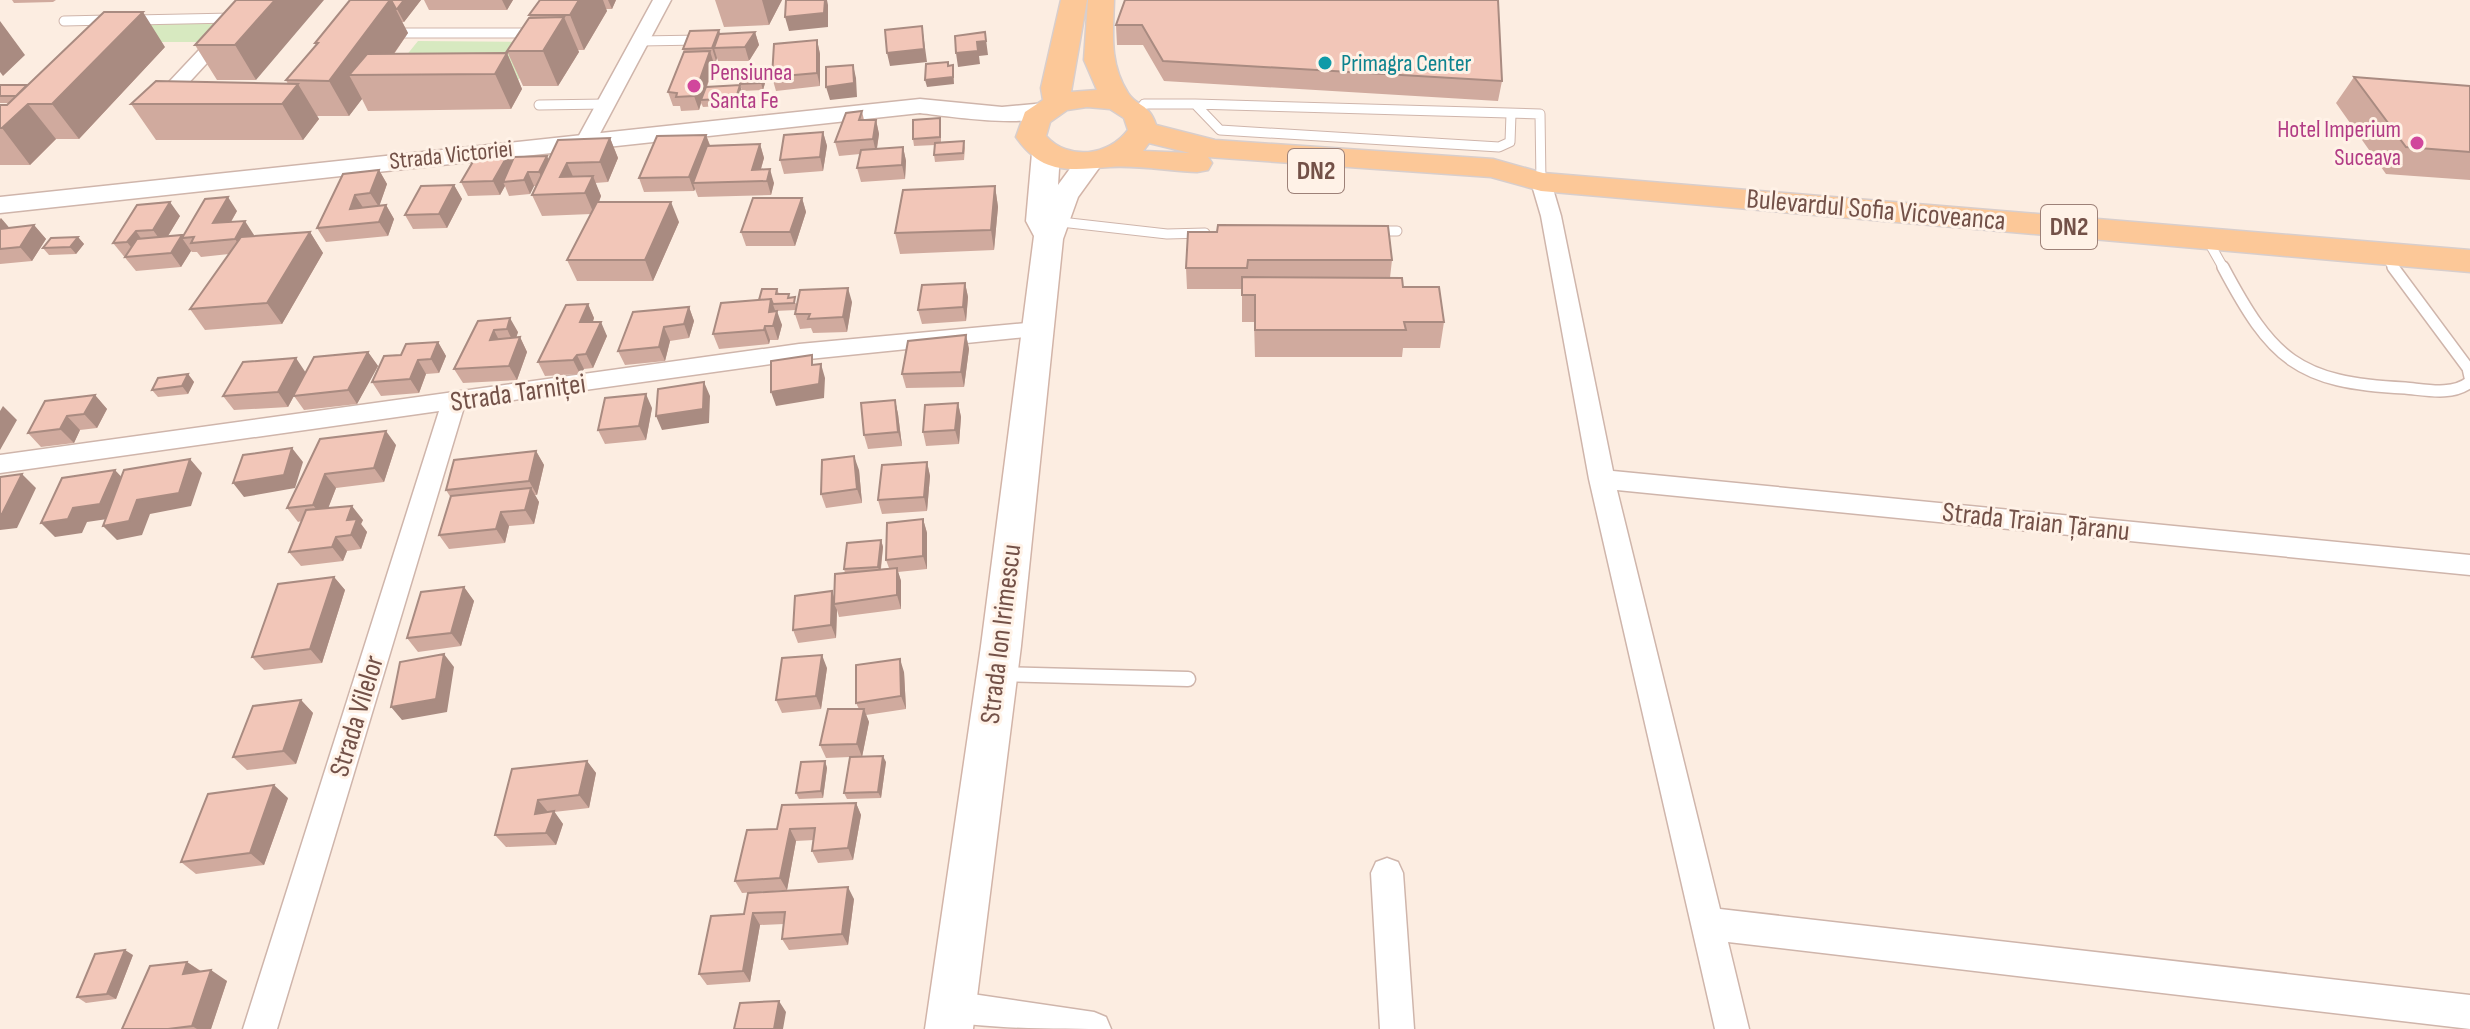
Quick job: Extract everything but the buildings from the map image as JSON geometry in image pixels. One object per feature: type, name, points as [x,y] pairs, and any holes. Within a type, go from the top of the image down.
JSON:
[{"type":"main road","points":[[1042,150],[1031,127],[1052,107],[1074,0]]},
{"type":"main road","points":[[1100,159],[1126,151],[1138,141],[1133,115],[1098,60],[1101,0]]},
{"type":"main road","name":"DN2","points":[[1052,107],[1087,98],[1133,115]]},
{"type":"main road","name":"Bulevardul Sofia Vicoveanca","points":[[1133,115],[1173,141],[1215,149],[1493,168],[1531,180]]},
{"type":"main road","name":"DN2","points":[[1042,150],[1074,161],[1100,159]]},
{"type":"main road","name":"Strada Ion Irimescu","points":[[950,1019],[998,674],[1037,330],[1047,227],[1042,150]]},
{"type":"main road","name":"Bulevardul Sofia Vicoveanca","points":[[1100,159],[1495,183],[1531,180],[2470,261]]},
{"type":"main road","name":"Strada Ion Irimescu","points":[[1047,227],[1064,196],[1100,159]]},
{"type":"street","points":[[211,96],[182,96],[175,94],[175,87],[256,0]]},
{"type":"street","points":[[586,141],[662,0]]},
{"type":"street","name":"Strada Victoriei","points":[[0,205],[930,105],[1002,114],[1052,107]]},
{"type":"street","name":"Strada Victoriei","points":[[903,108],[970,119],[1042,150]]},
{"type":"street","points":[[1531,180],[1551,216],[1602,479],[1710,924],[1732,1029]]},
{"type":"street","name":"Strada Tarniței","points":[[0,464],[799,352],[1037,330]]},
{"type":"street","name":"Strada Vilelor","points":[[260,1029],[454,402]]},
{"type":"street","name":"Strada Traian Țăranu","points":[[1602,479],[2470,565]]},
{"type":"street","points":[[1387,873],[1397,1029]]},
{"type":"street","points":[[1710,924],[2470,1012]]},
{"type":"street","points":[[950,1019],[1094,1029]]},
{"type":"lane","points":[[128,20],[240,18]]},
{"type":"lane","points":[[64,21],[112,20]]},
{"type":"lane","points":[[387,33],[546,33]]},
{"type":"lane","points":[[640,41],[717,40]]},
{"type":"lane","points":[[539,105],[606,104]]},
{"type":"lane","points":[[1133,115],[1144,104],[1540,114],[1531,180]]},
{"type":"lane","points":[[1195,104],[1220,130],[1499,147],[1510,142],[1511,114]]},
{"type":"lane","points":[[1047,227],[1167,234],[1213,233]]},
{"type":"lane","points":[[1367,231],[1397,231]]},
{"type":"lane","points":[[2207,239],[2270,343],[2287,359],[2317,376],[2339,382],[2458,391],[2470,380],[2468,368],[2382,252]]},
{"type":"lane","points":[[998,674],[1188,679]]},
{"type":"green space","points":[[143,23],[219,23],[204,42],[124,42]]},
{"type":"green space","points":[[418,41],[545,42],[516,83],[385,82]]},
{"type":"place","name":"Primagra Center","points":[[1325,63]]},
{"type":"place","name":"Pensiunea Santa Fe","points":[[694,86]]},
{"type":"place","name":"Hotel Imperium Suceava","points":[[2417,143]]}]
